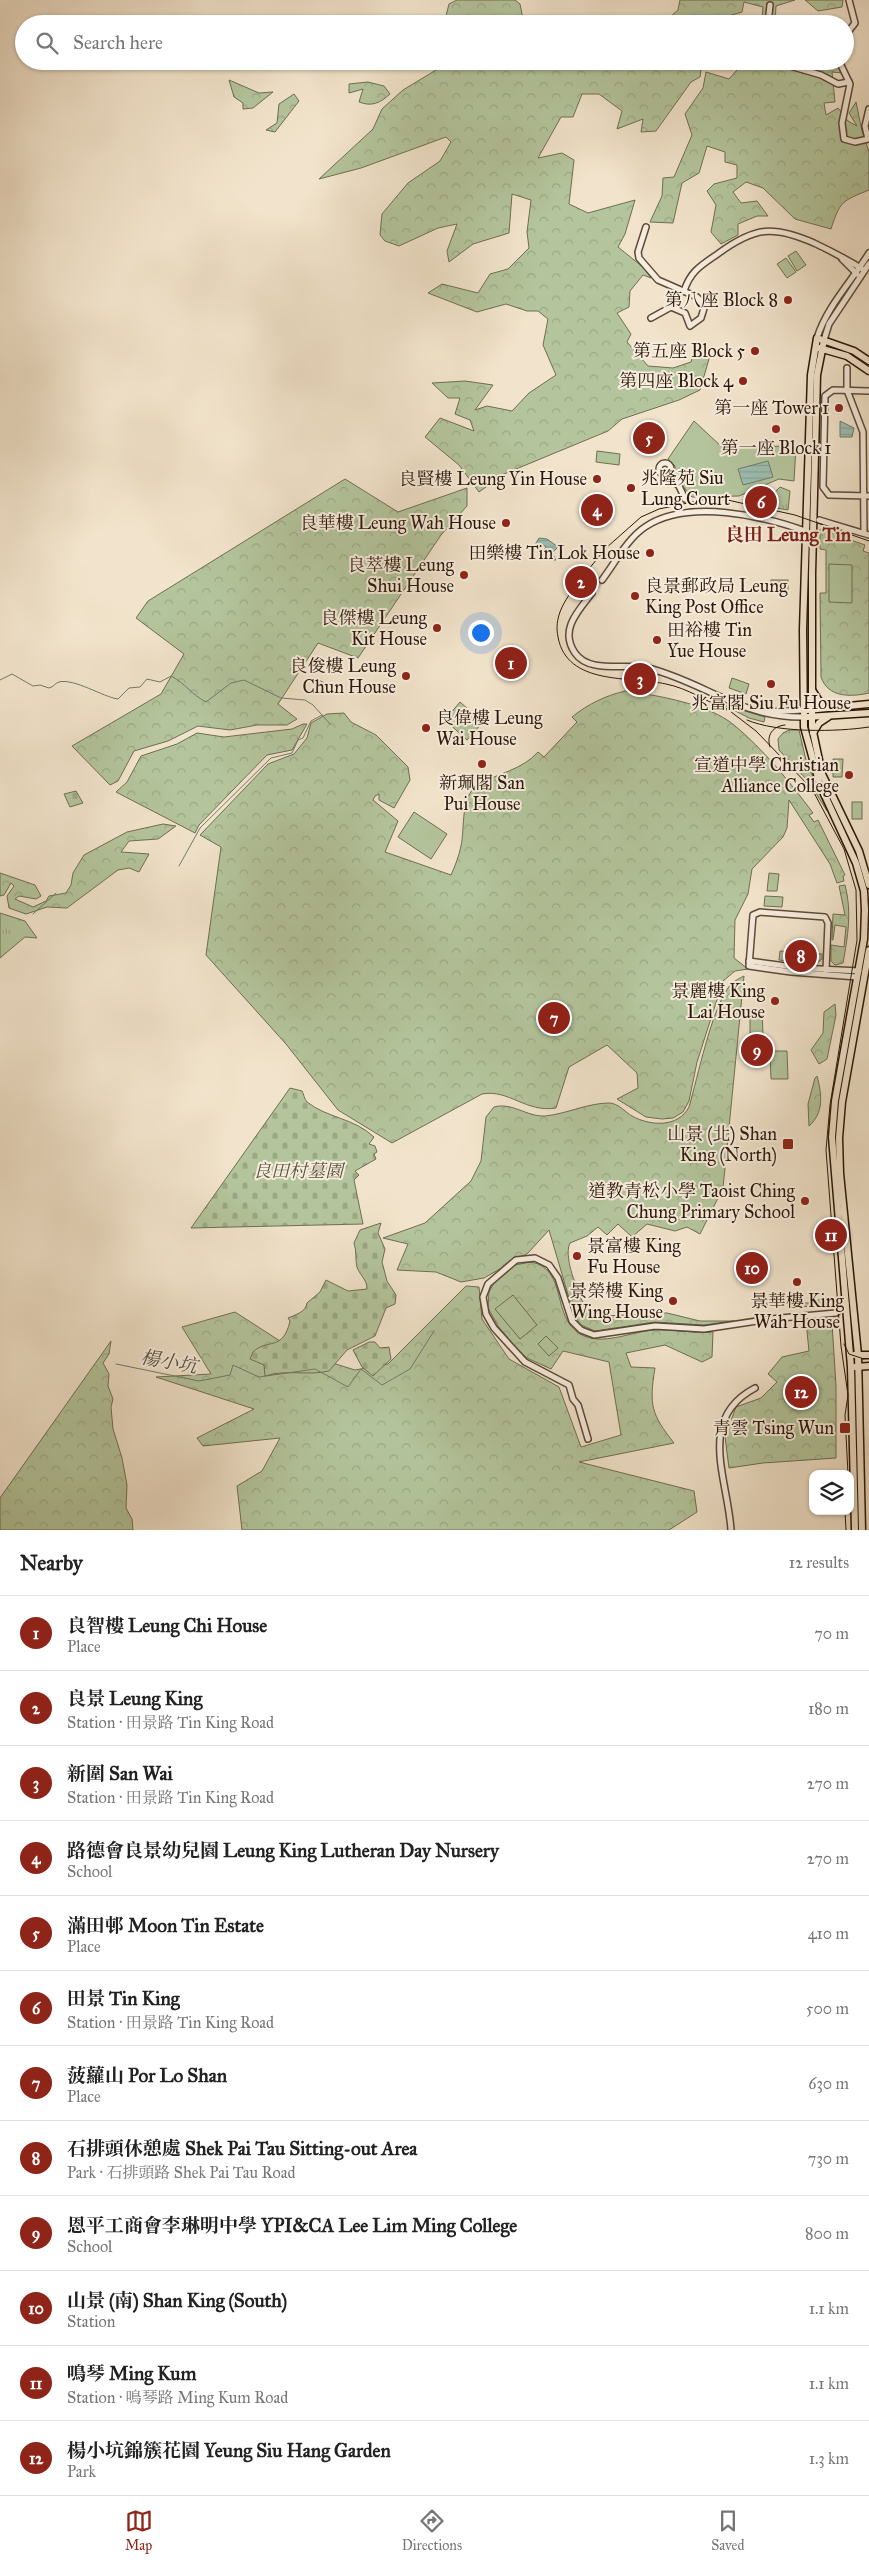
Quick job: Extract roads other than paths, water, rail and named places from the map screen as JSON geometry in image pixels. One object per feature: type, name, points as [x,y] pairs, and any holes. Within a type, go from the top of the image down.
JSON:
[{"type":"main road","points":[[855,1530],[855,1367],[858,1355],[839,1144],[842,1102],[864,975],[866,920],[862,881],[853,854],[816,775],[807,744],[803,714],[811,374],[820,339],[854,351],[869,361]]},
{"type":"main road","points":[[818,348],[847,356],[869,371]]},
{"type":"main road","points":[[818,348],[811,717],[822,774],[859,851],[869,885]]},
{"type":"main road","points":[[811,687],[820,702],[831,708]]},
{"type":"main road","points":[[803,714],[811,709],[869,704]]},
{"type":"main road","points":[[803,714],[811,717],[828,717],[869,713]]},
{"type":"main road","points":[[813,734],[817,725],[828,717]]},
{"type":"main road","points":[[862,1530],[855,1367],[850,1355],[833,1174],[832,1137],[835,1101],[869,950]]},
{"type":"main road","points":[[861,999],[869,987]]},
{"type":"main road","points":[[857,1340],[869,1354]]},
{"type":"main road","points":[[850,1355],[869,1354]]},
{"type":"main road","points":[[855,1367],[869,1366]]},
{"type":"street","points":[[850,0],[853,15]]},
{"type":"street","points":[[769,15],[770,5]]},
{"type":"street","points":[[806,70],[821,74],[838,84],[849,82]]},
{"type":"street","points":[[843,70],[849,82],[848,99],[842,123],[844,139],[855,142],[868,139],[865,126],[869,109]]},
{"type":"street","points":[[646,228],[638,252],[638,258],[658,280],[697,297],[705,305],[703,314],[690,326],[685,313],[671,307],[651,318]]},
{"type":"street","points":[[684,291],[690,275],[734,242],[756,232],[779,230],[796,235],[862,269]]},
{"type":"street","points":[[820,339],[862,269],[869,253]]},
{"type":"street","points":[[838,255],[858,275]]},
{"type":"street","points":[[862,269],[869,264]]},
{"type":"street","points":[[819,520],[866,534],[863,432],[847,390],[847,368]]},
{"type":"street","points":[[866,496],[829,495],[823,487],[825,396],[830,391],[869,391]]},
{"type":"street","points":[[666,474],[679,486],[685,499]]},
{"type":"street","points":[[602,580],[643,528],[655,522],[680,515],[702,511],[718,511],[780,522],[814,534]]},
{"type":"street","points":[[592,593],[573,618],[570,626],[572,646],[580,659],[597,665],[638,666],[655,670],[726,701],[764,713],[803,714]]},
{"type":"street","points":[[749,964],[751,920],[754,913],[821,916],[828,921],[826,970]]},
{"type":"street","points":[[749,964],[791,972],[864,975]]},
{"type":"street","points":[[749,964],[864,975]]},
{"type":"street","points":[[588,1439],[578,1405],[573,1399],[569,1385],[525,1362],[494,1328],[486,1314],[483,1301],[486,1287],[495,1276],[516,1260],[535,1258],[549,1265],[560,1282],[572,1321],[581,1330],[594,1335],[655,1326],[704,1329],[836,1313],[846,1303]]},
{"type":"street","points":[[836,1313],[848,1321]]},
{"type":"street","points":[[731,1530],[719,1448],[720,1432],[725,1416],[734,1403],[755,1388]]},
{"type":"waterway","points":[[0,680],[12,674],[33,686],[40,685],[49,688],[58,683],[72,683],[118,699],[129,688],[140,687],[147,679],[160,682],[171,676],[206,702],[231,683],[244,680],[281,698],[305,700],[313,705],[330,724]]},
{"type":"waterway","points":[[317,679],[341,692]]},
{"type":"waterway","points":[[179,866],[200,828],[271,758],[292,753],[298,740],[303,738],[311,721],[322,715]]},
{"type":"waterway","points":[[33,914],[56,893]]},
{"type":"waterway","name":"楊小坑","points":[[116,1364],[199,1381],[230,1375],[233,1365],[259,1377],[315,1369],[348,1387],[361,1369],[382,1385],[410,1369],[434,1331]]},
{"type":"tunnel","points":[[592,593],[602,580]]},
{"type":"tram line","points":[[588,570],[606,548],[641,517],[659,509],[707,499],[723,499],[795,515],[869,541]]},
{"type":"tram line","points":[[574,588],[560,611],[557,623],[558,637],[564,653],[574,664],[602,676],[674,686],[727,710]]},
{"type":"tram line","points":[[722,705],[756,731],[812,789],[844,849],[856,890],[857,940],[830,1105],[826,1150],[841,1346],[848,1395],[845,1415],[848,1470]]},
{"type":"tram line","points":[[747,720],[774,727],[807,730],[841,730],[869,727]]},
{"type":"tram line","points":[[770,747],[769,739],[771,732],[777,727],[785,725]]},
{"type":"tram line","points":[[844,1344],[849,1354],[864,1359]]},
{"type":"tram line","points":[[845,1515],[846,1530]]},
{"type":"place","name":"第八座 Block 8","points":[[788,300]]},
{"type":"place","name":"第五座 Block 5","points":[[755,351]]},
{"type":"place","name":"第四座 Block 4","points":[[743,381]]},
{"type":"place","name":"第一座 Tower 1","points":[[839,408]]},
{"type":"place","name":"第一座 Block 1","points":[[776,429]]},
{"type":"place","name":"滿田邨 Moon Tin Estate","points":[[649,438]]},
{"type":"place","name":"良賢樓 Leung Yin House","points":[[597,479]]},
{"type":"place","name":"兆隆苑 Siu Lung Court","points":[[631,488]]},
{"type":"place","name":"田景 Tin King","points":[[761,502]]},
{"type":"place","name":"路德會良景幼兒園 Leung King Lutheran Day Nursery","points":[[597,510]]},
{"type":"place","name":"良華樓 Leung Wah House","points":[[506,523]]},
{"type":"place","name":"田樂樓 Tin Lok House","points":[[650,553]]},
{"type":"place","name":"良萃樓 Leung Shui House","points":[[464,575]]},
{"type":"place","name":"良景 Leung King","points":[[581,582]]},
{"type":"place","name":"良景郵政局 Leung King Post Office","points":[[635,596]]},
{"type":"place","name":"良傑樓 Leung Kit House","points":[[437,628]]},
{"type":"place","name":"田裕樓 Tin Yue House","points":[[657,640]]},
{"type":"place","name":"良智樓 Leung Chi House","points":[[511,663]]},
{"type":"place","name":"良俊樓 Leung Chun House","points":[[406,676]]},
{"type":"place","name":"新圍 San Wai","points":[[640,679]]},
{"type":"place","name":"兆富閣 Siu Fu House","points":[[771,684]]},
{"type":"place","name":"良偉樓 Leung Wai House","points":[[426,728]]},
{"type":"place","name":"新珮閣 San Pui House","points":[[482,764]]},
{"type":"place","name":"宣道中學 Christian Alliance College","points":[[849,775]]},
{"type":"place","name":"石排頭休憩處 Shek Pai Tau Sitting-out Area","points":[[801,956]]},
{"type":"place","name":"景麗樓 King Lai House","points":[[775,1001]]},
{"type":"place","name":"菠蘿山 Por Lo Shan","points":[[554,1018]]},
{"type":"place","name":"恩平工商會李琳明中學 YPI&CA Lee Lim Ming College","points":[[757,1050]]},
{"type":"place","name":"山景 (北) Shan King (North)","points":[[788,1144]]},
{"type":"place","name":"道教青松小學 Taoist Ching Chung Primary School","points":[[805,1201]]},
{"type":"place","name":"鳴琴 Ming Kum","points":[[831,1235]]},
{"type":"place","name":"景富樓 King Fu House","points":[[577,1256]]},
{"type":"place","name":"山景 (南) Shan King (South)","points":[[752,1268]]},
{"type":"place","name":"景華樓 King Wah House","points":[[797,1282]]},
{"type":"place","name":"景榮樓 King Wing House","points":[[673,1301]]},
{"type":"place","name":"楊小坑錦簇花園 Yeung Siu Hang Garden","points":[[801,1392]]},
{"type":"place","name":"青雲 Tsing Wun","points":[[845,1428]]},
{"type":"district","name":"良田 Leung Tin","points":[[788,534]]},
{"type":"park label","name":"良田村墓園","points":[[298,1171]]}]
